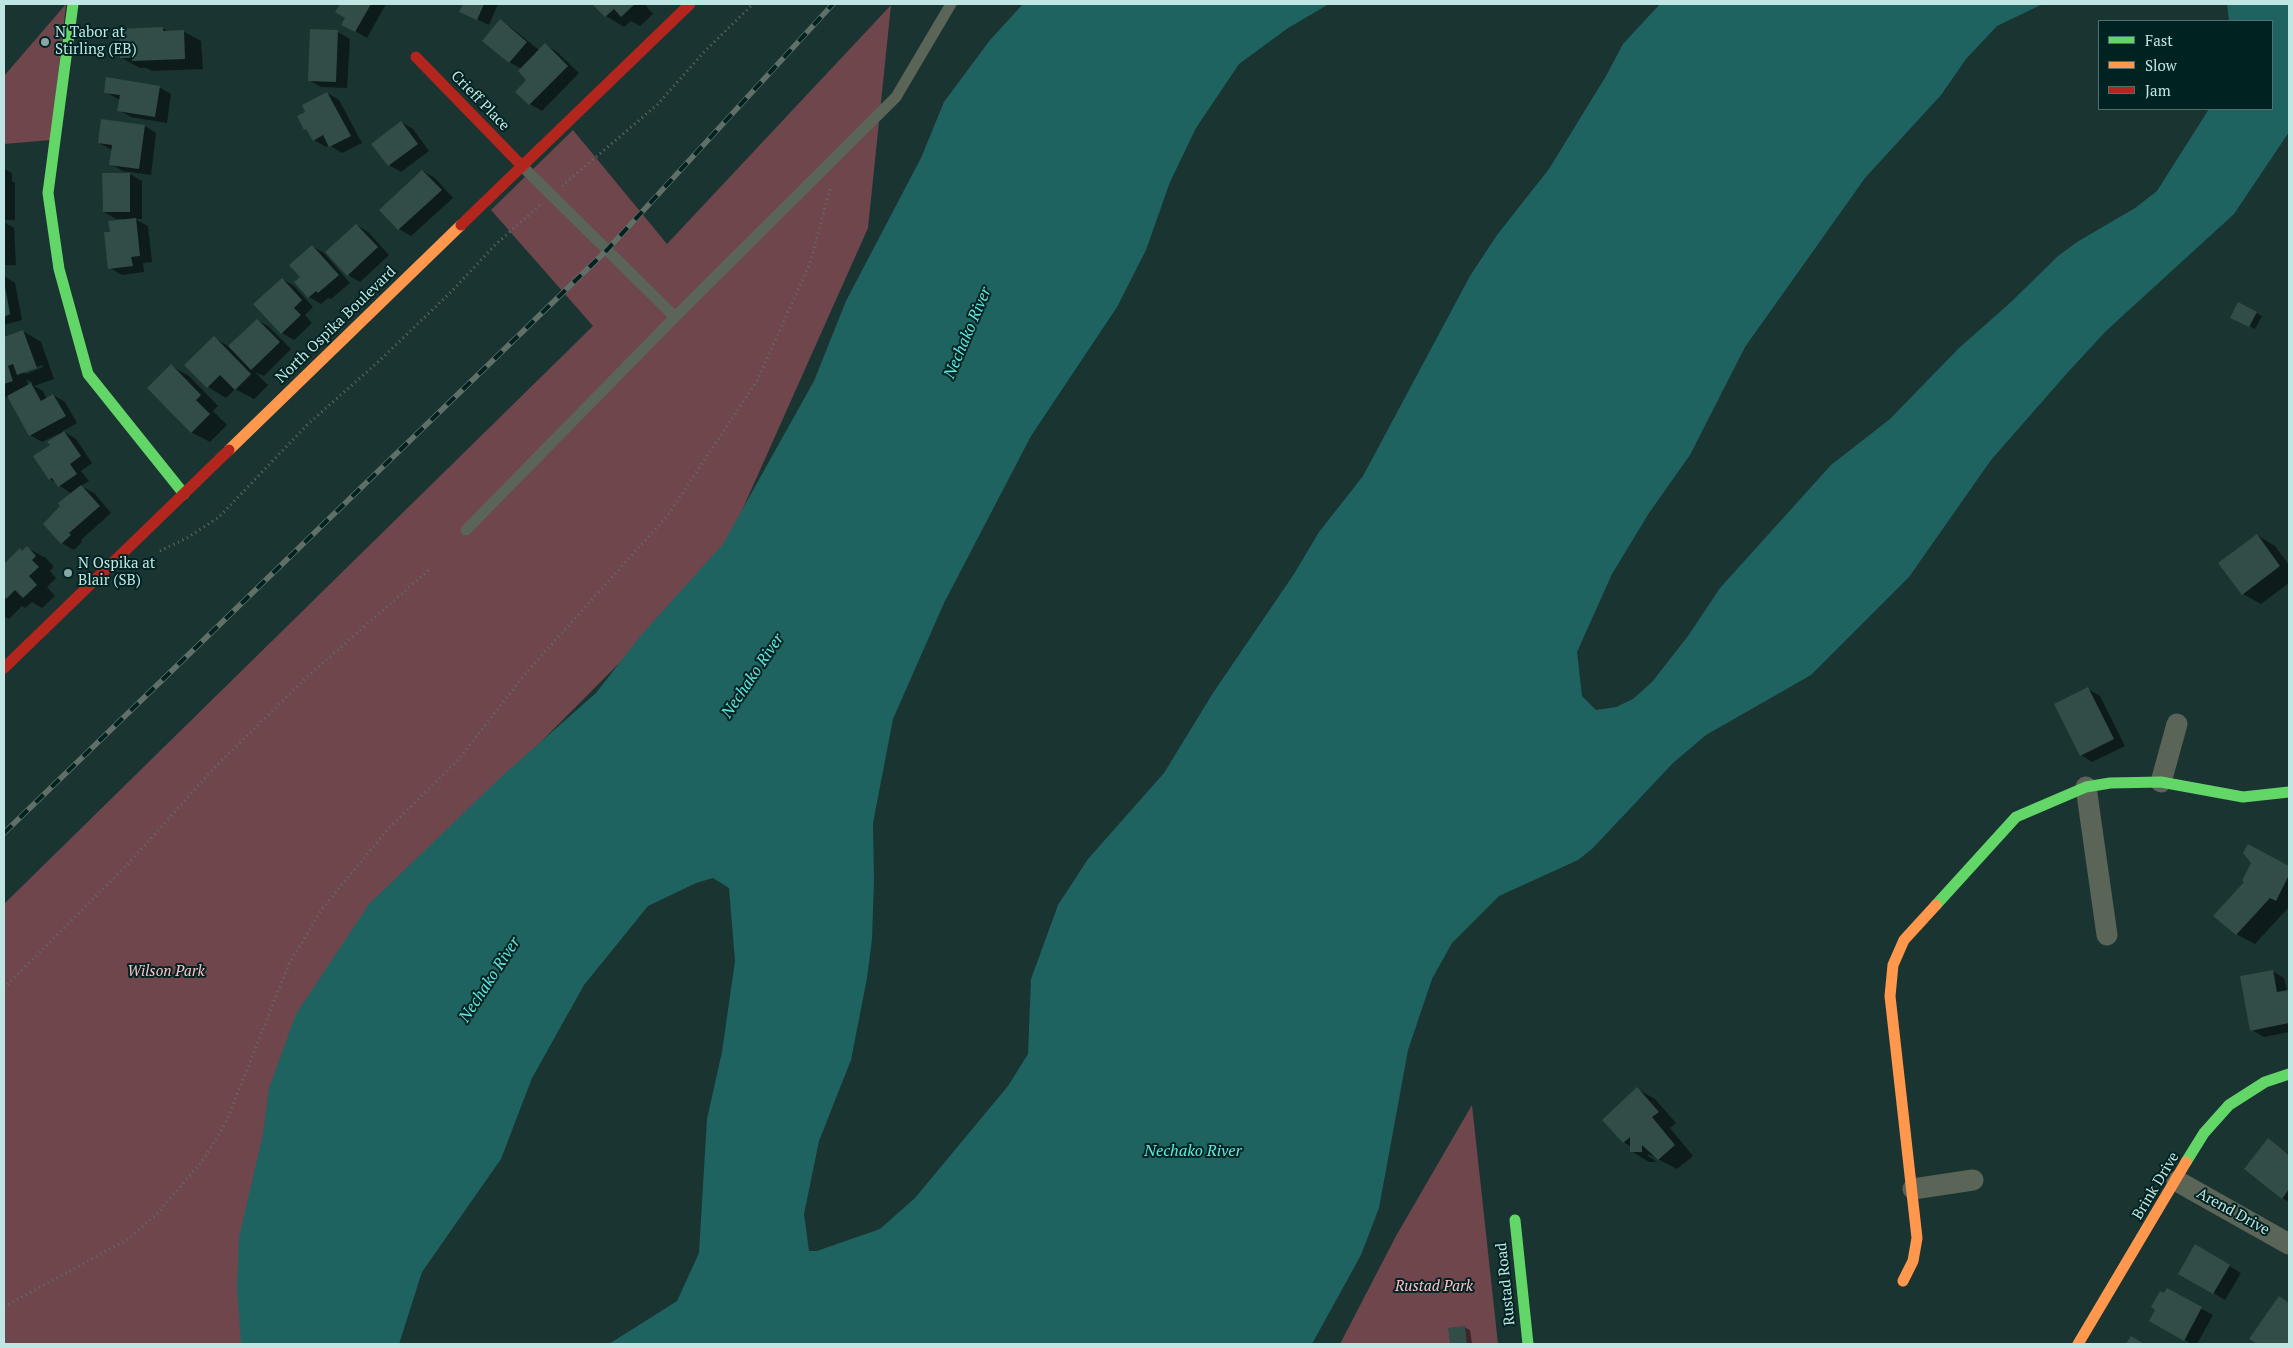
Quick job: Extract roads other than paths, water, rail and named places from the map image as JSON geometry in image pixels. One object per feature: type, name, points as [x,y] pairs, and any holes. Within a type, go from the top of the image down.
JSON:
[{"type":"street","points":[[73,4],[48,193],[59,269],[88,374],[184,494]]},
{"type":"street","name":"North Ospika Boulevard","points":[[4,668],[690,4]]},
{"type":"street","name":"Crieff Place","points":[[416,57],[522,166]]},
{"type":"street","points":[[2161,782],[2177,724]]},
{"type":"street","points":[[1903,1281],[1913,1261],[1917,1238],[1890,996],[1893,965],[1904,940],[2016,817],[2086,787],[2110,783],[2161,782],[2243,797],[2289,792]]},
{"type":"street","points":[[2086,787],[2107,934]]},
{"type":"street","name":"Brink Drive","points":[[2078,1344],[2204,1133],[2229,1105],[2265,1082],[2289,1074]]},
{"type":"street","points":[[1913,1190],[1973,1180]]},
{"type":"street","name":"Arend Drive","points":[[2177,1181],[2289,1244]]},
{"type":"street","name":"Rustad Road","points":[[1515,1220],[1528,1344]]},
{"type":"lane","points":[[466,530],[896,96],[951,4]]},
{"type":"lane","points":[[522,166],[675,317]]},
{"type":"water","name":"Nechako River","points":[[1023,4],[1329,4],[1288,28],[1239,64],[1196,128],[1170,182],[1146,250],[1117,307],[1031,436],[944,603],[893,719],[873,823],[872,939],[867,978],[851,1060],[819,1141],[804,1214],[809,1251],[817,1251],[880,1229],[915,1198],[1008,1086],[1028,1054],[1031,979],[1058,905],[1088,859],[1164,773],[1213,693],[1294,574],[1319,532],[1363,476],[1470,276],[1497,235],[1549,169],[1606,76],[1623,44],[1660,4],[2043,4],[1997,26],[1966,59],[1941,95],[1865,178],[1745,347],[1690,455],[1649,513],[1612,574],[1577,652],[1582,696],[1596,710],[1616,707],[1633,699],[1652,682],[1688,636],[1720,588],[1831,465],[1890,419],[1959,348],[2010,303],[2058,256],[2077,242],[2135,208],[2157,191],[2208,110],[2273,110],[2273,20],[2229,20],[2227,4],[2289,4],[2289,132],[2234,214],[2106,331],[2069,371],[1991,460],[1909,577],[1811,675],[1706,735],[1673,763],[1592,849],[1578,860],[1499,896],[1452,943],[1432,979],[1408,1050],[1379,1208],[1361,1255],[1312,1344],[609,1344],[677,1301],[699,1253],[707,1119],[722,1052],[735,961],[729,888],[713,878],[696,883],[648,906],[584,985],[532,1078],[501,1159],[422,1272],[399,1344],[241,1344],[237,1288],[239,1237],[263,1134],[269,1088],[296,1014],[369,904],[502,776],[596,693],[642,634],[723,544],[814,381],[846,301],[921,158],[944,102],[990,40]]},
{"type":"railway","points":[[4,833],[607,250],[833,4]]},
{"type":"place","name":"N Tabor at Stirling (EB)","points":[[45,42]]},
{"type":"place","name":"N Ospika at Blair (SB)","points":[[68,573]]},
{"type":"park label","name":"Wilson Park","points":[[166,972]]},
{"type":"park label","name":"Rustad Park","points":[[1434,1287]]}]
